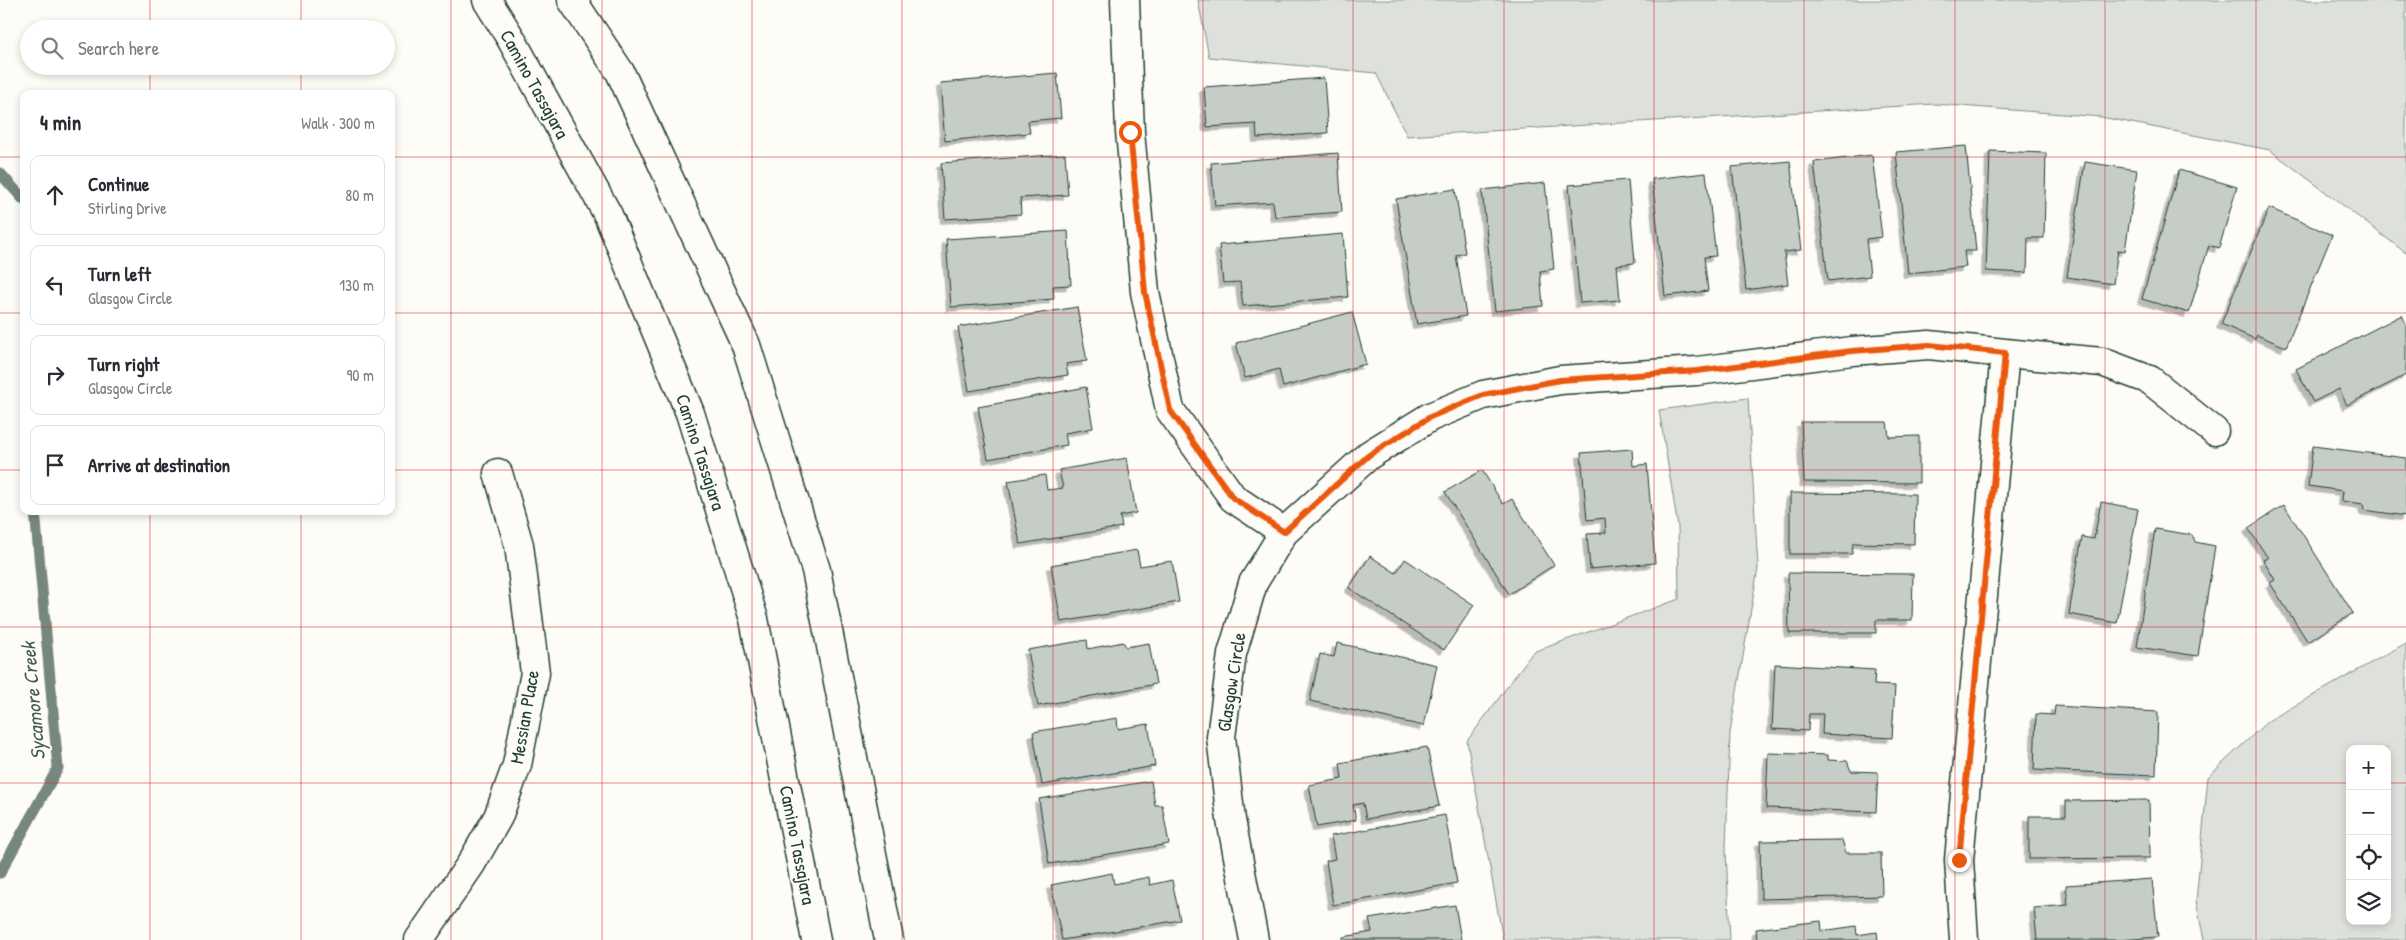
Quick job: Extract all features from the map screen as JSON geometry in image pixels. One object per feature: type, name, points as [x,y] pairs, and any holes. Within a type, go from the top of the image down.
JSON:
[{"type":"street","name":"Camino Tassajara","points":[[487,0],[510,37],[608,215],[690,413],[754,619],[816,940]]},
{"type":"street","points":[[572,0],[620,72],[746,345],[816,570],[889,940]]},
{"type":"street","points":[[1125,0],[1130,132],[1145,292],[1170,410],[1233,498],[1284,532]]},
{"type":"street","name":"Glasgow Circle","points":[[1254,940],[1231,820],[1221,737],[1232,654],[1253,583],[1284,532],[1369,455],[1430,417],[1483,395],[1560,380],[1697,371],[1852,351],[1929,345],[2102,362],[2150,380],[2214,431]]},
{"type":"street","points":[[1964,940],[1959,860],[2005,353]]},
{"type":"street","name":"Messian Place","points":[[420,940],[470,864],[498,817],[517,765],[534,673],[519,545],[498,472]]},
{"type":"shaded area","points":[[1198,0],[2406,0],[2406,253],[2270,150],[2101,117],[1935,104],[1407,136],[1376,73],[1209,57]]},
{"type":"shaded area","points":[[1748,398],[1758,568],[1730,733],[1726,849],[1730,940],[1503,940],[1467,741],[1533,652],[1679,599],[1678,527],[1659,410]]},
{"type":"shaded area","points":[[2406,643],[2406,940],[2204,940],[2196,901],[2208,777],[2268,721]]},
{"type":"building","points":[[1057,73],[1061,118],[1028,121],[1030,133],[945,141],[940,83]]},
{"type":"building","points":[[1324,78],[1328,133],[1257,138],[1256,124],[1207,127],[1204,87]]},
{"type":"building","points":[[1966,146],[1976,251],[1964,251],[1966,267],[1908,273],[1896,152]]},
{"type":"building","points":[[1990,151],[2046,153],[2044,238],[2028,238],[2027,273],[1986,271]]},
{"type":"building","points":[[1338,153],[1342,212],[1275,217],[1273,202],[1215,206],[1211,163]]},
{"type":"building","points":[[1065,154],[1068,195],[1020,198],[1021,214],[945,219],[941,163]]},
{"type":"building","points":[[1872,155],[1882,237],[1866,239],[1870,276],[1828,281],[1814,162]]},
{"type":"building","points":[[1790,161],[1801,250],[1784,252],[1788,284],[1746,290],[1732,167]]},
{"type":"building","points":[[2085,162],[2137,170],[2125,251],[2118,250],[2113,284],[2067,277]]},
{"type":"building","points":[[2179,170],[2237,187],[2219,248],[2209,245],[2189,313],[2142,299]]},
{"type":"building","points":[[1706,173],[1716,256],[1704,257],[1708,291],[1665,296],[1652,179]]},
{"type":"building","points":[[1628,180],[1635,263],[1617,265],[1620,300],[1580,303],[1569,185]]},
{"type":"building","points":[[1545,183],[1554,269],[1540,271],[1543,306],[1495,311],[1482,190]]},
{"type":"building","points":[[1455,189],[1465,253],[1456,255],[1466,316],[1417,324],[1396,199]]},
{"type":"building","points":[[2269,208],[2332,235],[2286,347],[2257,335],[2255,339],[2221,324]]},
{"type":"building","points":[[1068,231],[1071,285],[1053,286],[1054,299],[951,307],[946,239]]},
{"type":"building","points":[[1343,234],[1348,297],[1243,306],[1240,282],[1223,283],[1219,245]]},
{"type":"building","points":[[1077,307],[1087,361],[1066,364],[1068,375],[969,391],[958,327]]},
{"type":"building","points":[[1352,312],[1366,364],[1283,387],[1279,369],[1245,378],[1236,343]]},
{"type":"building","points":[[2402,315],[2406,324],[2406,375],[2347,405],[2339,389],[2313,402],[2296,369]]},
{"type":"building","points":[[1086,387],[1093,428],[1065,433],[1067,445],[988,459],[978,407]]},
{"type":"building","points":[[1801,422],[1887,422],[1889,437],[1919,436],[1919,483],[1804,482]]},
{"type":"building","points":[[2313,446],[2406,458],[2406,516],[2364,510],[2363,504],[2342,501],[2343,491],[2308,486]]},
{"type":"building","points":[[1632,449],[1633,466],[1647,464],[1655,563],[1590,569],[1587,534],[1606,533],[1605,518],[1587,520],[1581,453]]},
{"type":"building","points":[[1127,458],[1136,513],[1120,516],[1122,527],[1020,544],[1008,481],[1045,475],[1047,490],[1063,488],[1059,470]]},
{"type":"building","points":[[1482,470],[1503,504],[1512,499],[1554,565],[1509,594],[1445,492]]},
{"type":"building","points":[[1790,493],[1915,494],[1914,544],[1853,543],[1852,554],[1790,554]]},
{"type":"building","points":[[2101,502],[2138,509],[2117,623],[2069,614],[2082,537],[2094,539]]},
{"type":"building","points":[[2284,505],[2353,613],[2308,642],[2270,583],[2275,580],[2263,560],[2268,558],[2248,528]]},
{"type":"building","points":[[2155,529],[2192,535],[2195,542],[2215,546],[2198,656],[2137,647]]},
{"type":"building","points":[[1137,550],[1140,566],[1172,561],[1179,602],[1061,622],[1051,565]]},
{"type":"building","points":[[1370,556],[1396,573],[1405,559],[1474,605],[1444,650],[1349,588]]},
{"type":"building","points":[[1788,573],[1913,574],[1912,620],[1876,620],[1876,633],[1789,633]]},
{"type":"building","points":[[1087,640],[1088,649],[1123,642],[1126,647],[1149,643],[1156,684],[1038,706],[1028,650]]},
{"type":"building","points":[[1337,643],[1437,665],[1424,726],[1310,701],[1320,654],[1334,657]]},
{"type":"building","points":[[1775,664],[1875,670],[1874,685],[1895,686],[1892,738],[1822,734],[1823,714],[1809,714],[1808,731],[1772,729]]},
{"type":"building","points":[[2055,706],[2158,712],[2156,775],[2034,770],[2036,714],[2054,715]]},
{"type":"building","points":[[1117,718],[1118,729],[1148,724],[1155,766],[1042,785],[1033,732]]},
{"type":"building","points":[[1427,747],[1439,806],[1366,819],[1363,803],[1353,805],[1356,820],[1317,827],[1309,785],[1342,779],[1340,763]]},
{"type":"building","points":[[1768,753],[1828,755],[1828,760],[1847,761],[1851,771],[1878,772],[1876,812],[1766,808]]},
{"type":"building","points":[[1151,781],[1155,805],[1162,805],[1169,844],[1049,864],[1039,799]]},
{"type":"building","points":[[2149,800],[2150,858],[2029,859],[2029,816],[2066,816],[2066,801]]},
{"type":"building","points":[[1445,815],[1457,883],[1333,905],[1326,861],[1335,859],[1331,836]]},
{"type":"building","points":[[1842,840],[1846,853],[1881,853],[1882,896],[1761,899],[1760,841]]},
{"type":"building","points":[[1112,873],[1114,884],[1149,877],[1150,885],[1172,880],[1180,920],[1062,940],[1051,885]]},
{"type":"building","points":[[2152,879],[2158,937],[2120,940],[2037,940],[2034,908],[2068,905],[2066,885]]},
{"type":"building","points":[[1455,905],[1461,940],[1343,940],[1343,937],[1372,932],[1369,919]]},
{"type":"building","points":[[1821,921],[1822,931],[1856,926],[1857,935],[1877,932],[1878,940],[1757,940],[1756,929]]},
{"type":"waterway","name":"Sycamore Creek","points":[[0,173],[20,196]]},
{"type":"waterway","name":"Sycamore Creek","points":[[0,873],[58,768],[35,515]]},
{"type":"route","points":[[1130,132],[1145,292],[1170,410],[1233,498],[1284,532],[1369,455],[1430,417],[1483,395],[1560,380],[1697,371],[1852,351],[1929,345],[2005,353],[1959,860]]}]
